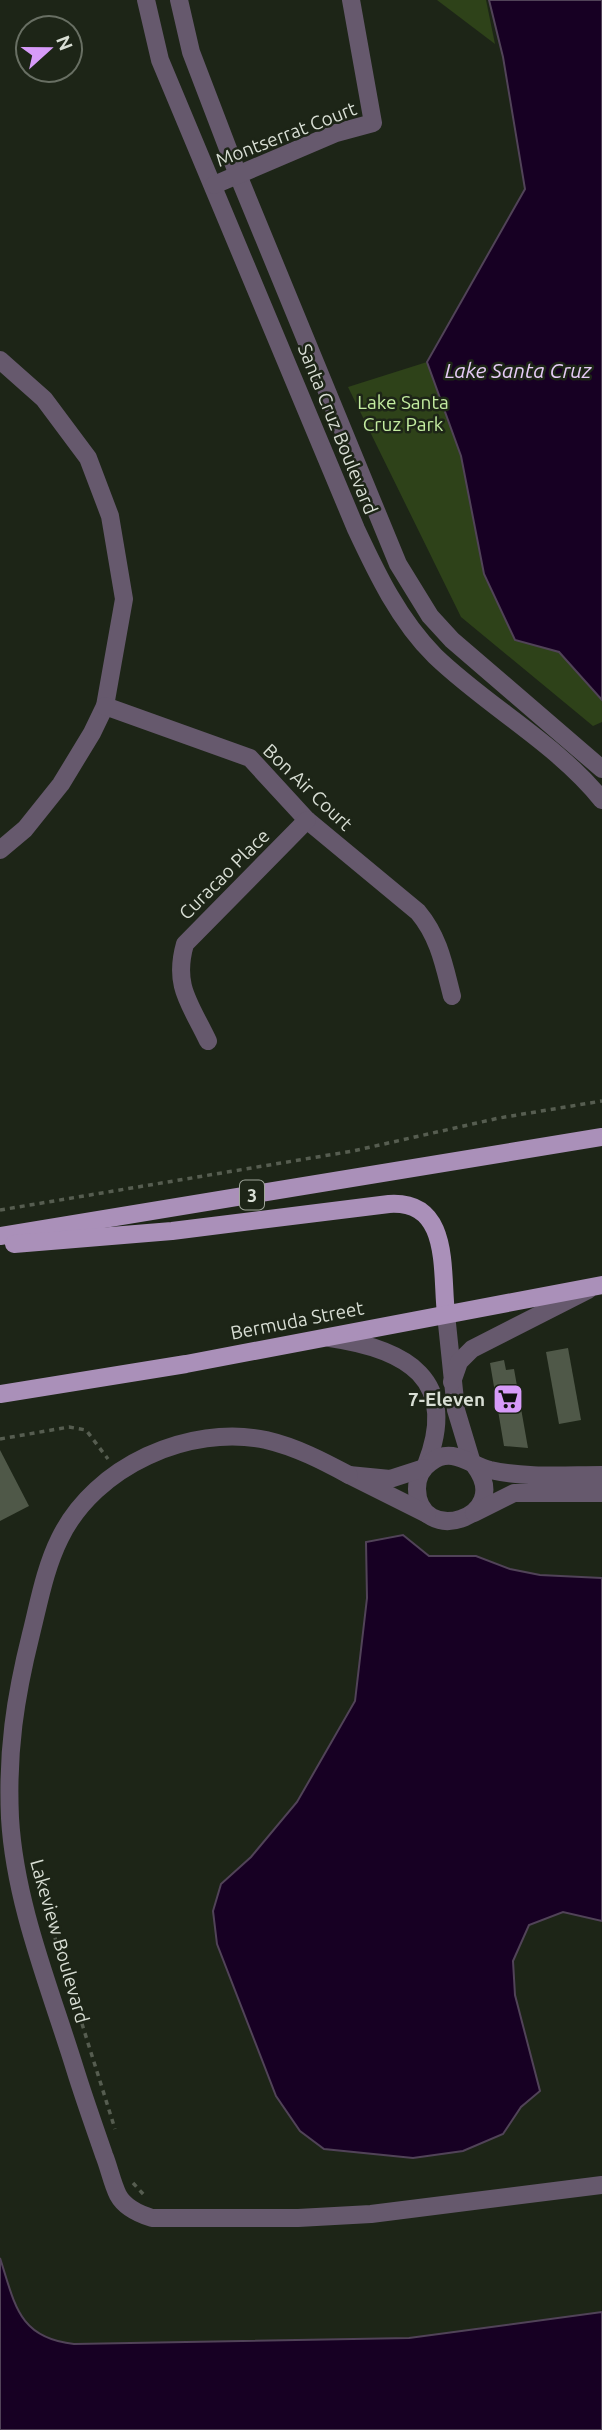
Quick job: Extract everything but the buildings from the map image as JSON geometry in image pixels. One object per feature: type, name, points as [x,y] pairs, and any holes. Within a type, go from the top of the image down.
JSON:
[{"type":"main road","name":"3","points":[[0,1236],[597,1136]]},
{"type":"main road","points":[[0,1244],[140,1234],[408,1204],[424,1211],[435,1226],[446,1314]]},
{"type":"main road","name":"Bermuda Street","points":[[0,1394],[186,1364],[600,1285]]},
{"type":"street","name":"Santa Cruz Boulevard","points":[[146,0],[160,60],[356,528],[391,599],[434,655],[569,766],[602,800]]},
{"type":"street","name":"Santa Cruz Boulevard","points":[[179,0],[191,52],[238,174],[380,526],[415,594],[452,640],[602,769]]},
{"type":"street","name":"Montserrat Court","points":[[214,185],[336,133],[373,123],[351,0]]},
{"type":"street","points":[[0,360],[44,399],[88,458],[110,516],[124,599],[105,706],[61,785],[25,828],[0,850]]},
{"type":"street","name":"Bon Air Court","points":[[105,706],[250,758],[307,820],[418,912],[431,927],[452,996]]},
{"type":"street","name":"Curacao Place","points":[[208,1041],[183,988],[178,968],[185,944],[307,820]]},
{"type":"street","points":[[452,1382],[458,1362],[472,1349],[600,1285]]},
{"type":"street","points":[[446,1314],[459,1425],[473,1465],[482,1478],[483,1496],[477,1508],[467,1517]]},
{"type":"street","points":[[322,1337],[384,1349],[407,1361],[420,1373],[429,1389],[436,1421],[433,1447],[418,1482],[418,1497],[434,1517],[450,1522],[467,1517],[507,1495],[602,1493]]},
{"type":"street","name":"Lakeview Boulevard","points":[[434,1517],[290,1447],[238,1437],[187,1442],[159,1451],[117,1472],[76,1513],[61,1536],[44,1583],[15,1696],[9,1737],[10,1819],[21,1892],[79,2081],[118,2195],[138,2214],[167,2219],[371,2214],[602,2185]]},
{"type":"street","points":[[349,1475],[390,1479],[449,1455],[473,1465],[510,1474],[602,1475]]},
{"type":"street","points":[[552,1493],[571,1475]]},
{"type":"path","points":[[0,1210],[353,1151],[499,1118],[602,1101]]},
{"type":"path","points":[[0,1439],[69,1427],[86,1430],[117,1472]]},
{"type":"path","points":[[21,1892],[38,1886],[117,2135]]},
{"type":"path","points":[[129,2174],[137,2189],[152,2199]]},
{"type":"green space","points":[[437,0],[486,0],[495,44]]},
{"type":"green space","name":"Lake Santa Cruz Park","points":[[427,362],[461,456],[484,574],[515,640],[559,652],[602,700],[602,722],[593,726],[461,617],[348,387]]},
{"type":"water","name":"Lake Santa Cruz","points":[[489,0],[602,0],[602,700],[559,652],[515,640],[484,574],[461,456],[427,362],[525,189],[503,57]]},
{"type":"water","points":[[403,1535],[429,1556],[476,1556],[510,1569],[540,1575],[602,1578],[602,1921],[563,1912],[529,1925],[513,1961],[515,1995],[540,2091],[521,2107],[503,2134],[463,2151],[413,2158],[324,2149],[300,2131],[276,2096],[217,1944],[213,1911],[221,1884],[251,1857],[297,1802],[355,1701],[367,1598],[366,1542]]},
{"type":"water","points":[[0,2258],[15,2304],[30,2326],[55,2340],[74,2344],[409,2338],[602,2312],[602,2430],[0,2430]]},
{"type":"place","name":"7-Eleven","points":[[508,1399]]}]
